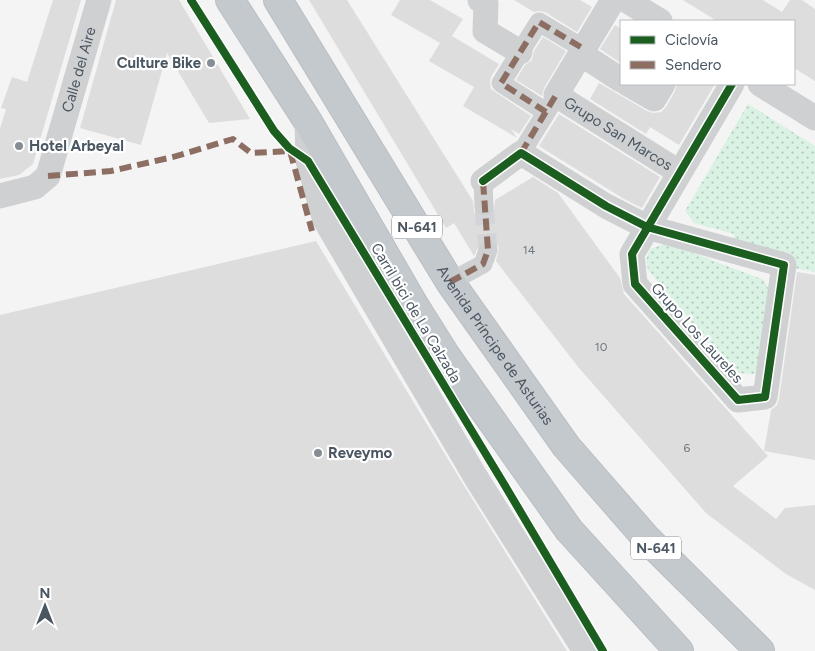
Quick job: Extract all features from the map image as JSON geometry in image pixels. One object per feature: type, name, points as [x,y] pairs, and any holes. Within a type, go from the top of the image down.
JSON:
[{"type":"highway","name":"N-641","points":[[230,0],[307,120],[414,305],[451,364],[569,530],[679,651]]},
{"type":"highway","name":"Avenida Príncipe de Asturias","points":[[278,0],[450,282],[566,446],[647,539],[756,648]]},
{"type":"street","name":"Calle del Aire","points":[[0,196],[35,187],[48,176],[99,0]]},
{"type":"street","points":[[480,0],[486,4],[485,31],[520,52]]},
{"type":"street","name":"Grupo San Marcos","points":[[521,153],[613,0]]},
{"type":"street","points":[[626,0],[658,13]]},
{"type":"street","name":"Grupo San Marcos","points":[[620,79],[539,22],[501,83],[551,104],[679,172]]},
{"type":"street","points":[[630,85],[654,99],[662,85]]},
{"type":"street","name":"Grupo Los Laureles","points":[[521,153],[606,206],[647,227],[784,265],[765,397],[738,400],[635,284],[632,254],[647,227],[679,172],[731,85]]},
{"type":"street","points":[[762,85],[815,118]]},
{"type":"street","points":[[307,120],[308,161],[325,220],[475,476],[584,651]]},
{"type":"street","points":[[484,206],[483,182],[521,153]]},
{"type":"street","points":[[450,282],[483,264],[488,250]]},
{"type":"green space","points":[[748,104],[815,146],[815,272],[789,267],[734,244],[734,234],[694,223],[685,211]]},
{"type":"green space","points":[[667,243],[764,280],[770,292],[757,374],[733,373],[648,270],[646,260],[650,249]]},
{"type":"building","points":[[53,0],[81,0],[33,164],[19,175],[0,179],[0,129],[6,109],[1,108],[12,77],[27,82]]},
{"type":"building","points":[[116,0],[179,0],[250,119],[209,123],[167,53],[141,145],[80,128]]},
{"type":"building","points":[[309,0],[347,0],[473,201],[474,212],[478,216],[485,217],[490,215],[494,211],[495,200],[533,177],[558,193],[620,278],[624,294],[768,456],[733,486],[776,519],[785,508],[815,505],[815,590],[786,574],[706,513],[579,368],[502,269],[496,261],[499,248],[496,242],[491,239],[481,241],[474,256],[454,223],[446,228]]},
{"type":"building","points":[[400,0],[430,0],[463,19],[452,36],[499,64],[491,77],[491,89],[531,116],[519,134],[511,129],[517,138],[463,106],[474,87],[429,61],[440,43],[391,15]]},
{"type":"building","points":[[514,0],[580,0],[592,7],[577,32],[545,12],[534,12]]},
{"type":"building","points":[[683,0],[763,0],[782,12],[790,0],[802,0],[815,9],[815,81],[795,69],[795,20],[715,20]]},
{"type":"building","points":[[615,25],[620,28],[620,62],[600,49]]},
{"type":"building","points":[[543,37],[566,51],[544,88],[542,96],[516,80],[525,65],[532,60],[534,51]]},
{"type":"building","points":[[599,83],[653,113],[661,112],[666,107],[677,85],[714,85],[679,145],[650,127],[646,134],[590,99]]},
{"type":"building","points":[[559,114],[660,177],[642,208],[624,199],[539,146]]},
{"type":"building","points":[[316,241],[463,484],[567,651],[0,651],[0,315]]},
{"type":"building","points":[[797,272],[815,275],[815,460],[764,451],[771,410],[777,405],[779,399]]},
{"type":"tunnel","points":[[484,206],[488,250]]},
{"type":"marked path","points":[[546,112],[501,83],[539,22],[584,49]]},
{"type":"marked path","points":[[521,153],[556,95]]},
{"type":"marked path","points":[[48,176],[111,171],[173,157],[233,139],[251,153],[290,151],[312,231]]},
{"type":"marked path","points":[[450,282],[483,264],[488,250],[483,181]]},
{"type":"cycle path","name":"Carril bici de La Calzada","points":[[191,0],[274,131],[289,148],[308,161],[603,651]]},
{"type":"cycle path","points":[[648,227],[731,85]]},
{"type":"cycle path","points":[[483,181],[521,153],[606,206],[648,227]]},
{"type":"cycle path","points":[[648,227],[784,265],[765,397],[738,400],[635,284],[632,254],[648,227]]},
{"type":"place","name":"Culture Bike","points":[[211,63]]},
{"type":"place","name":"Hotel Arbeyal","points":[[19,146]]},
{"type":"place","name":"Reveymo","points":[[318,453]]}]
